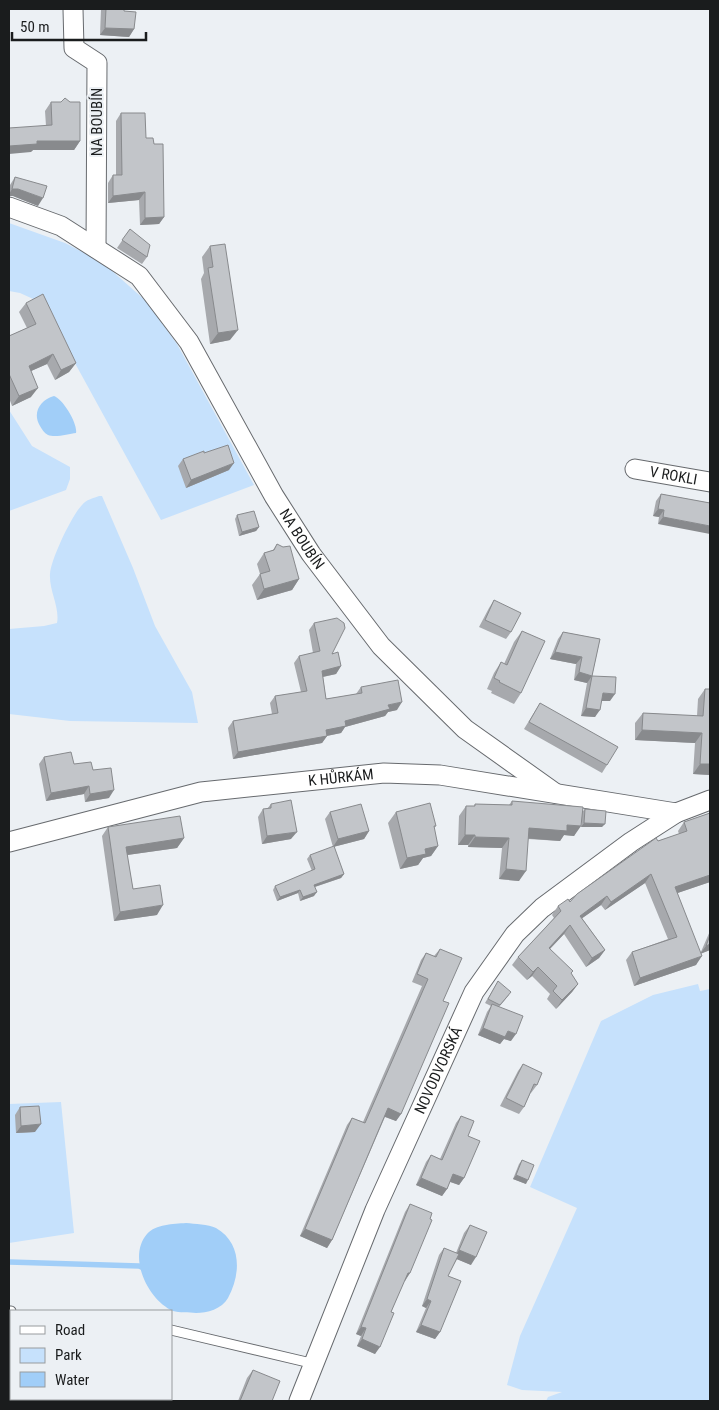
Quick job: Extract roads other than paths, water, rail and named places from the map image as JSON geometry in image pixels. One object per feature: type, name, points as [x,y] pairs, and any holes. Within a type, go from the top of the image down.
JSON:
[{"type":"street","name":"NA BOUBÍN","points":[[73,9],[74,48],[97,63],[96,248]]},
{"type":"street","name":"NA BOUBÍN","points":[[9,207],[61,226],[139,276],[189,342],[274,496],[311,554],[381,646],[465,729],[555,793]]},
{"type":"street","name":"V ROKLI","points":[[635,470],[710,482]]},
{"type":"street","name":"K HŮRKÁM","points":[[9,842],[201,792],[384,773],[440,775],[676,813]]},
{"type":"street","name":"NOVODVORSKÁ","points":[[299,1401],[376,1210],[474,992],[515,934],[542,908],[631,842],[676,813],[710,800]]},
{"type":"lane","points":[[172,1330],[315,1364]]},
{"type":"water","points":[[54,396],[62,402],[69,412],[75,424],[76,433],[51,436],[45,433],[40,426],[37,412],[41,404]]},
{"type":"water","points":[[186,1223],[213,1227],[225,1234],[231,1242],[235,1250],[237,1269],[228,1298],[218,1308],[196,1313],[173,1311],[156,1298],[149,1288],[140,1266],[139,1254],[141,1243],[147,1234],[155,1228],[170,1224]]},
{"type":"waterway","points":[[9,1262],[139,1266],[146,1269]]}]
